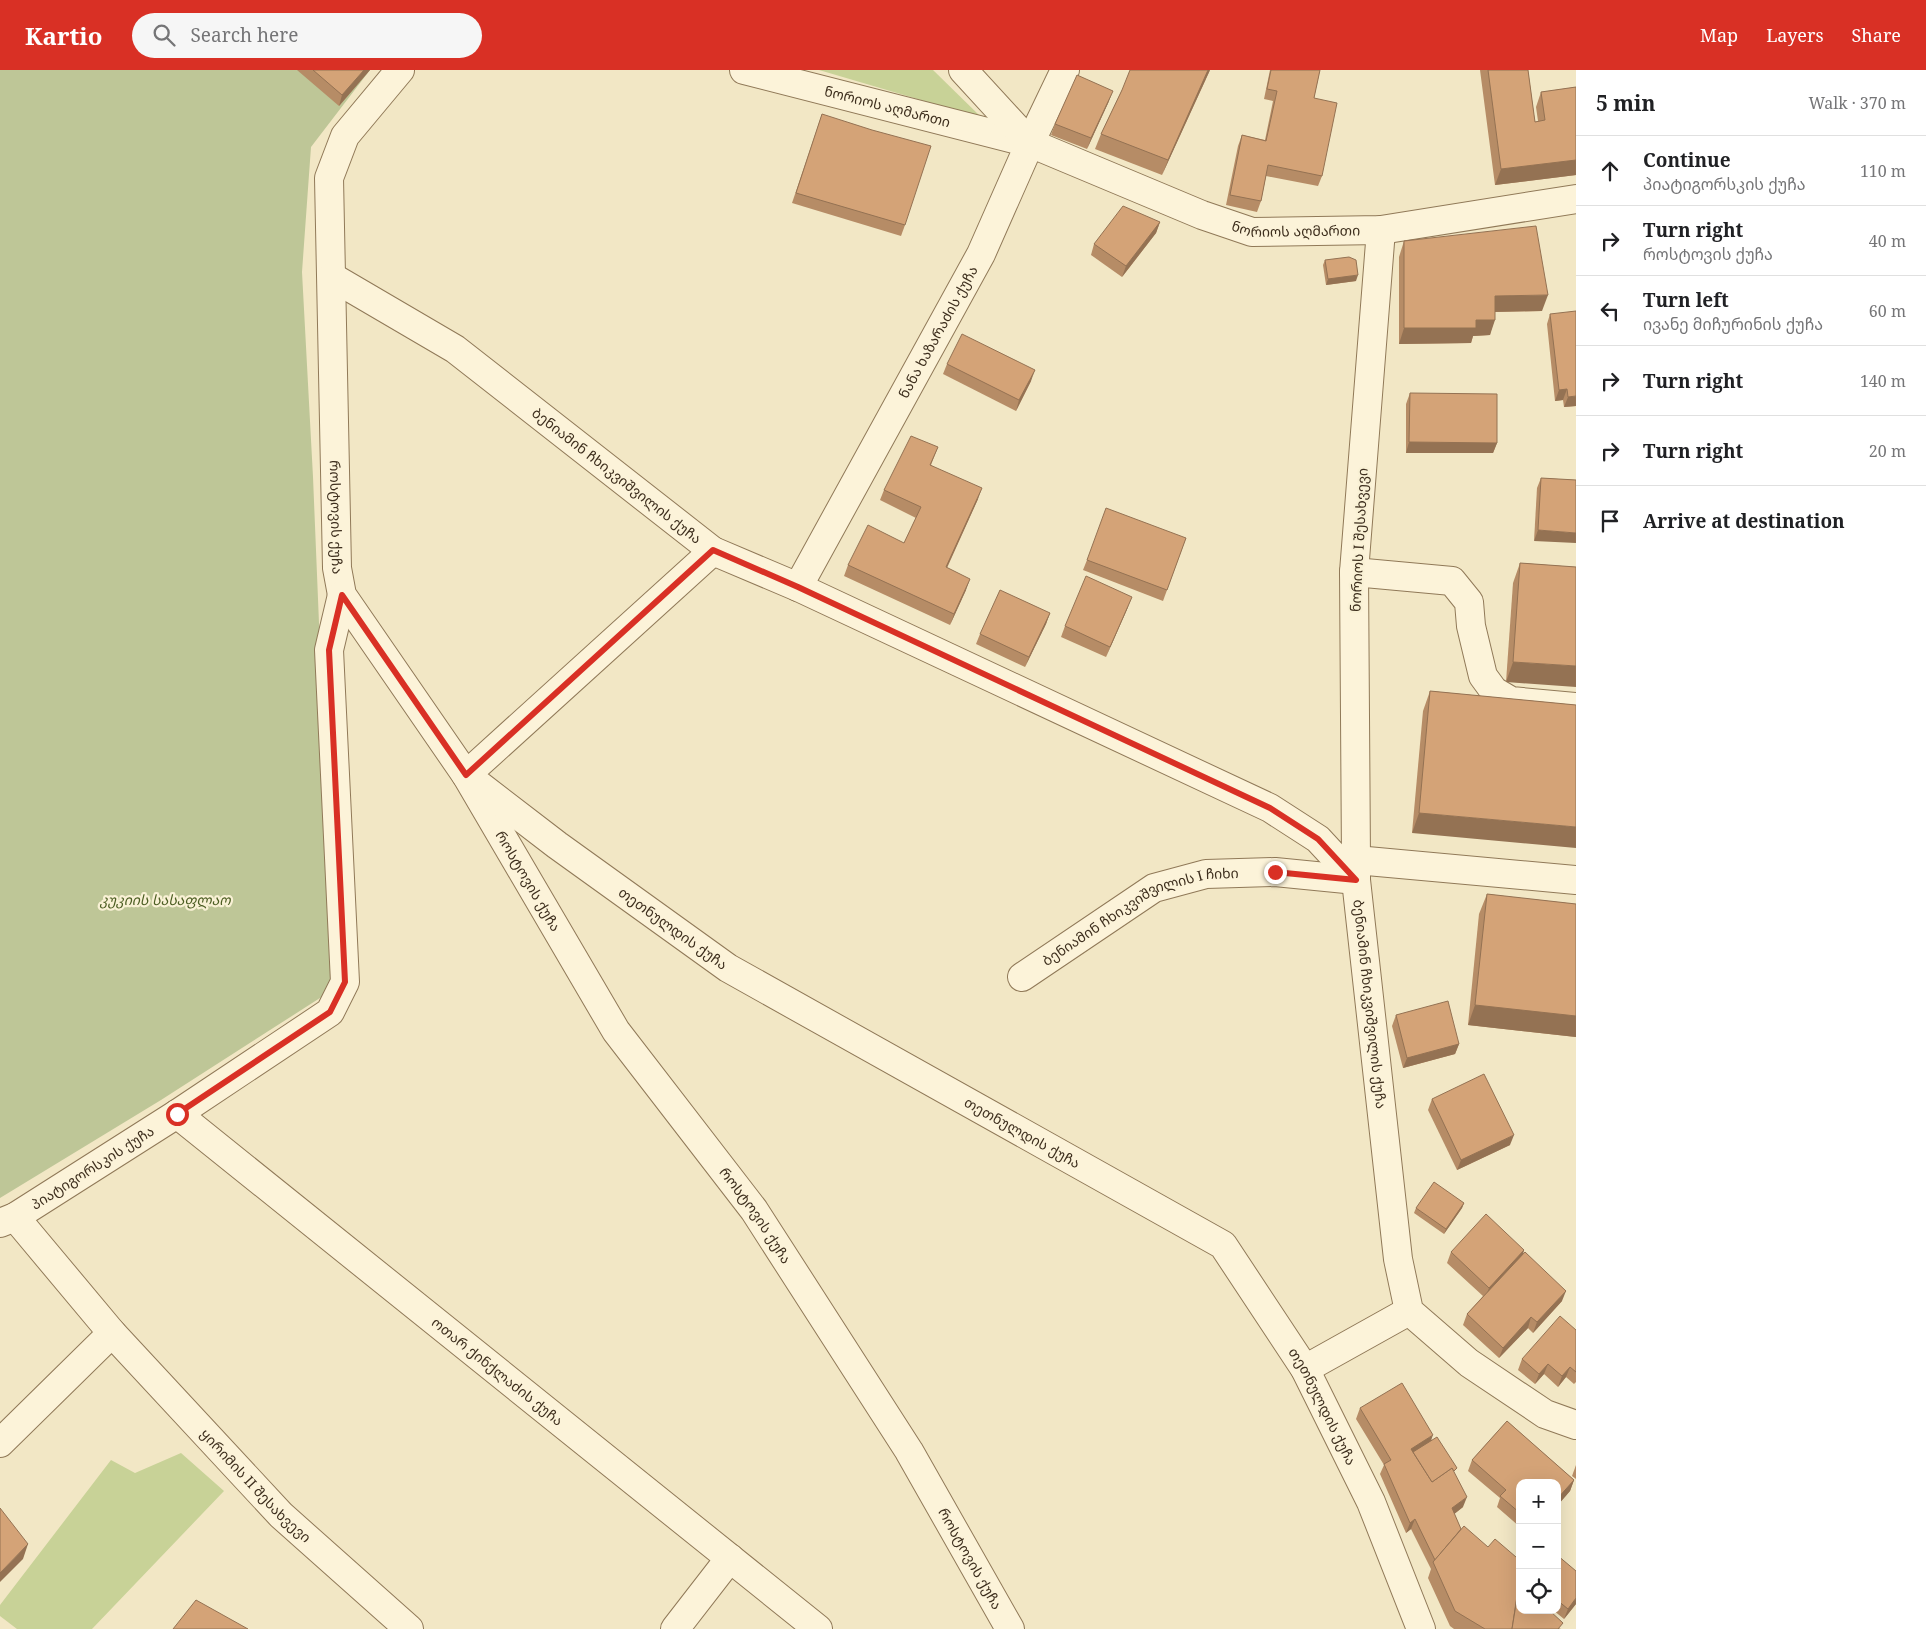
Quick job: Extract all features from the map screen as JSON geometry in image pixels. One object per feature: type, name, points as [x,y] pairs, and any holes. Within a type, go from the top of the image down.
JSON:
[{"type":"street","name":"როსტოვის ქუჩა","points":[[400,70],[344,136],[329,178],[337,568],[342,595],[466,775],[616,1032],[754,1210],[909,1451],[1010,1629]]},
{"type":"street","name":"ნორიოს აღმართი","points":[[744,70],[1030,143],[1202,215],[1252,232],[1381,230],[1576,199]]},
{"type":"street","name":"ნორიოს აღმართი","points":[[963,70],[1030,143]]},
{"type":"street","name":"ნანა ხაზარაძის ქუჩა","points":[[798,587],[981,254],[1030,143],[1065,70]]},
{"type":"street","name":"ნორიოს I შესახვევი","points":[[1356,870],[1354,572],[1381,230]]},
{"type":"street","name":"ბენიამინ ჩხიკვიშვილის ქუჩა","points":[[332,277],[455,349],[713,550],[798,587],[1270,808],[1318,839],[1356,870],[1398,1259],[1408,1311]]},
{"type":"street","points":[[466,775],[713,550]]},
{"type":"street","points":[[1354,572],[1452,581],[1469,602],[1471,626],[1483,676],[1494,691],[1511,702],[1576,707]]},
{"type":"street","name":"პიატიგორსკის ქუჩა","points":[[7,1220],[177,1114],[330,1012],[345,982],[329,650],[342,595]]},
{"type":"street","name":"თეთნულდის ქუჩა","points":[[466,775],[557,845],[728,968],[1223,1245],[1305,1369],[1371,1502],[1421,1629]]},
{"type":"street","name":"ბენიამინ ჩხიკვიშვილის I ჩიხი","points":[[1022,978],[1154,888],[1206,874],[1356,870],[1576,880]]},
{"type":"street","name":"ოთარ ქინქლაძის ქუჩა","points":[[177,1114],[818,1629]]},
{"type":"street","name":"ყირიმის II შესახვევი","points":[[7,1220],[281,1515],[409,1629]]},
{"type":"street","points":[[1305,1369],[1408,1311],[1469,1363],[1545,1414],[1576,1425]]},
{"type":"street","points":[[0,1443],[112,1333]]},
{"type":"street","points":[[675,1629],[730,1558]]},
{"type":"green space","name":"კუკიის სასაფლაო","points":[[0,70],[370,70],[311,147],[302,272],[313,477],[334,989],[161,1100],[0,1198]]},
{"type":"green space","points":[[819,70],[933,70],[982,118]]},
{"type":"green space","points":[[181,1453],[224,1491],[92,1629],[17,1629],[0,1616],[0,1605],[111,1460],[135,1473]]},
{"type":"building","points":[[313,70],[364,70],[342,95]]},
{"type":"building","points":[[1130,70],[1208,70],[1168,160],[1101,134]]},
{"type":"building","points":[[1271,70],[1320,70],[1314,98],[1337,103],[1322,176],[1268,165],[1261,201],[1230,195],[1242,135],[1266,141],[1277,91],[1267,89]]},
{"type":"building","points":[[1488,70],[1528,70],[1535,122],[1545,120],[1541,92],[1576,87],[1576,160],[1501,169]]},
{"type":"building","points":[[1077,75],[1113,91],[1091,138],[1055,124]]},
{"type":"building","points":[[822,114],[931,146],[905,225],[796,193]]},
{"type":"building","points":[[1123,206],[1160,222],[1126,266],[1094,244]]},
{"type":"building","points":[[1536,226],[1548,295],[1495,296],[1495,320],[1476,320],[1476,328],[1404,328],[1404,241]]},
{"type":"building","points":[[1349,257],[1356,260],[1358,275],[1328,279],[1325,260]]},
{"type":"building","points":[[1576,311],[1576,396],[1568,397],[1567,389],[1559,390],[1550,314]]},
{"type":"building","points":[[962,334],[1035,370],[1019,400],[947,364]]},
{"type":"building","points":[[1410,393],[1497,394],[1497,443],[1409,442]]},
{"type":"building","points":[[911,436],[938,447],[930,465],[982,488],[946,567],[970,579],[954,614],[848,565],[868,525],[904,543],[921,507],[884,490]]},
{"type":"building","points":[[1541,478],[1576,480],[1576,533],[1538,530]]},
{"type":"building","points":[[1106,508],[1186,538],[1167,590],[1087,560]]},
{"type":"building","points":[[1520,563],[1576,567],[1576,666],[1513,662]]},
{"type":"building","points":[[1086,576],[1132,597],[1110,647],[1065,626]]},
{"type":"building","points":[[1000,590],[1050,613],[1029,657],[980,634]]},
{"type":"building","points":[[1430,691],[1576,705],[1576,827],[1419,813]]},
{"type":"building","points":[[1487,894],[1576,904],[1576,1016],[1475,1005]]},
{"type":"building","points":[[1448,1001],[1459,1044],[1407,1058],[1396,1015]]},
{"type":"building","points":[[1484,1074],[1514,1135],[1461,1160],[1432,1099]]},
{"type":"building","points":[[1434,1182],[1464,1203],[1446,1229],[1416,1208]]},
{"type":"building","points":[[1486,1214],[1524,1250],[1489,1288],[1451,1252]]},
{"type":"building","points":[[1525,1252],[1566,1291],[1537,1322],[1531,1317],[1503,1348],[1467,1314]]},
{"type":"building","points":[[1560,1316],[1576,1330],[1576,1372],[1570,1367],[1562,1376],[1548,1364],[1539,1374],[1522,1359]]},
{"type":"building","points":[[1402,1383],[1433,1435],[1411,1449],[1432,1482],[1452,1468],[1467,1497],[1452,1508],[1461,1529],[1435,1560],[1415,1519],[1410,1523],[1384,1464],[1391,1460],[1360,1408]]},
{"type":"building","points":[[1507,1421],[1574,1480],[1561,1495],[1561,1479],[1516,1479],[1516,1510],[1500,1496],[1506,1490],[1472,1460]]},
{"type":"building","points":[[1437,1437],[1457,1468],[1454,1471],[1452,1468],[1432,1482],[1413,1452]]},
{"type":"building","points":[[0,1508],[28,1544],[0,1573]]},
{"type":"building","points":[[1464,1526],[1488,1547],[1495,1539],[1516,1557],[1516,1603],[1512,1629],[1485,1629],[1455,1611],[1433,1562]]},
{"type":"building","points":[[1561,1558],[1576,1571],[1576,1598],[1568,1609],[1561,1603]]},
{"type":"building","points":[[196,1600],[248,1629],[173,1629]]},
{"type":"building","points":[[1516,1604],[1516,1614],[1553,1614],[1563,1623],[1558,1629],[1512,1629]]},
{"type":"route","points":[[177,1114],[330,1012],[345,982],[329,650],[342,595],[466,775],[713,550],[798,587],[1270,808],[1318,839],[1356,880],[1275,872]]}]
